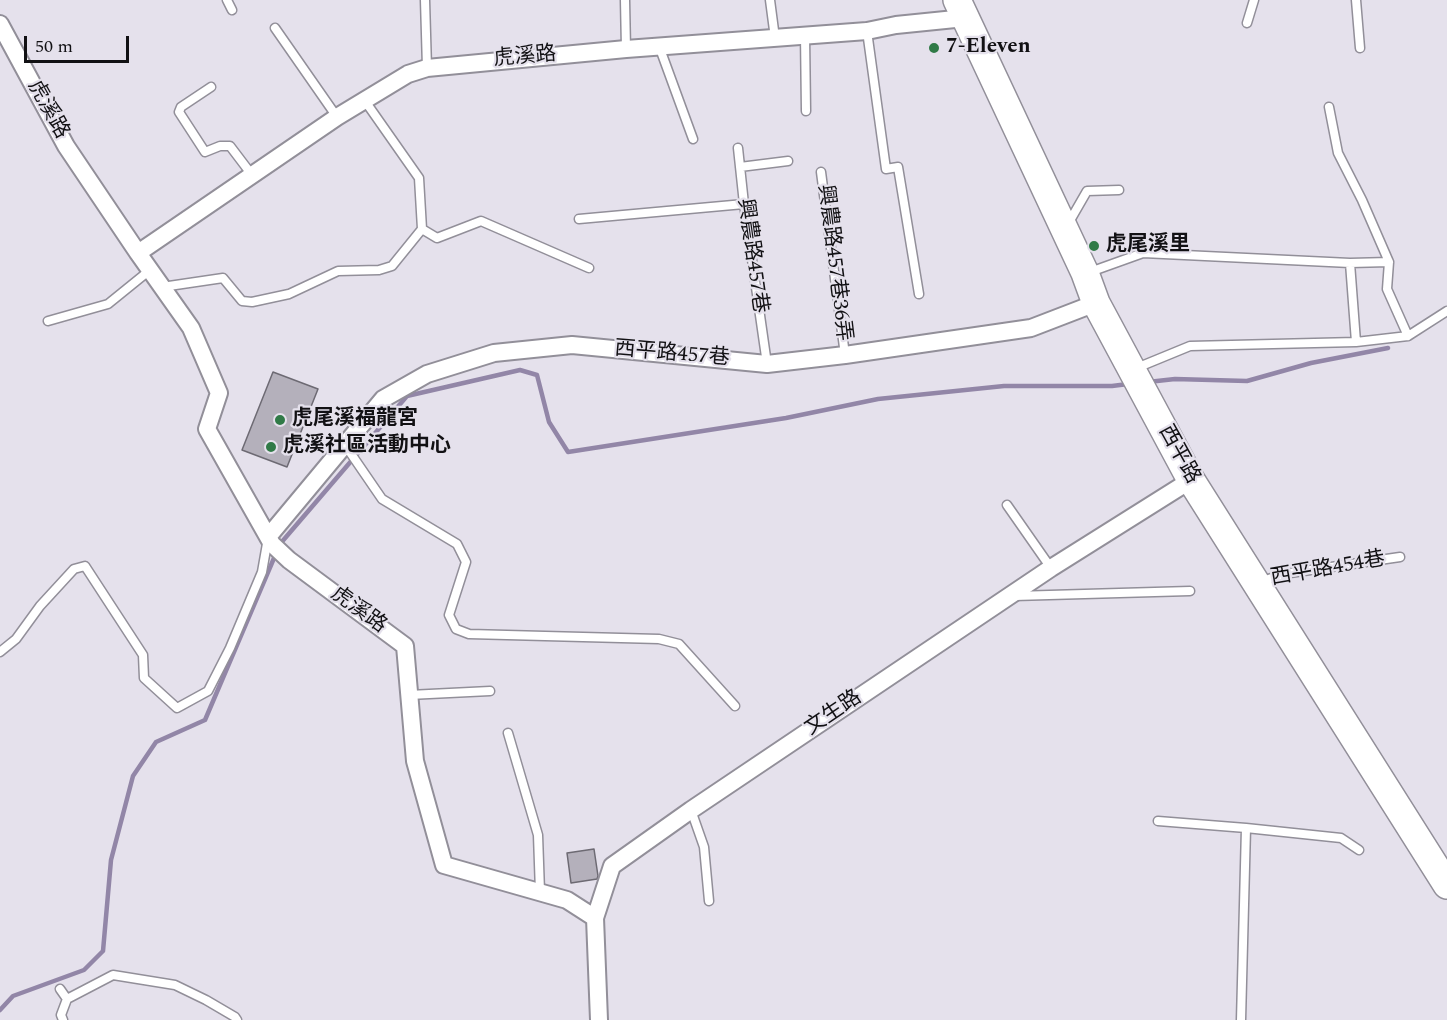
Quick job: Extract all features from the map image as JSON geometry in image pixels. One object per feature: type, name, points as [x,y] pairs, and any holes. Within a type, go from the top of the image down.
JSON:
[{"type":"main road","name":"西平路","points":[[961,9],[1085,273],[1096,303],[1191,480],[1447,885]]},
{"type":"street","name":"虎溪路","points":[[138,253],[338,117],[408,74],[427,68],[659,46],[867,31],[961,9]]},
{"type":"street","name":"虎溪路","points":[[0,24],[66,146],[191,328],[219,393],[207,429],[270,540],[289,560],[405,646],[415,760],[444,865],[567,900],[596,918]]},
{"type":"street","name":"西平路457巷","points":[[270,540],[280,522],[383,399],[428,374],[494,353],[572,345],[766,364],[1031,328],[1096,303]]},
{"type":"street","name":"文生路","points":[[599,1020],[596,918],[612,866],[691,810],[1051,568],[1191,480]]},
{"type":"lane","points":[[227,0],[232,10]]},
{"type":"lane","points":[[425,0],[427,68]]},
{"type":"lane","points":[[625,0],[626,49]]},
{"type":"lane","points":[[770,0],[775,38]]},
{"type":"lane","points":[[1247,23],[1254,0]]},
{"type":"lane","points":[[1356,0],[1360,48]]},
{"type":"lane","points":[[275,28],[338,117]]},
{"type":"lane","points":[[867,31],[886,169],[898,167],[919,294]]},
{"type":"lane","points":[[805,35],[806,111]]},
{"type":"lane","points":[[659,46],[693,139]]},
{"type":"lane","points":[[211,87],[181,107],[179,112],[206,152],[220,146],[230,146],[252,175]]},
{"type":"lane","points":[[162,287],[223,278],[242,302],[252,302],[289,294],[338,272],[380,270],[392,266],[422,229],[419,178],[365,101]]},
{"type":"lane","points":[[1329,107],[1338,153],[1362,200],[1389,262],[1387,289],[1408,336]]},
{"type":"lane","name":"興農路457巷","points":[[738,148],[766,364]]},
{"type":"lane","points":[[740,167],[788,161]]},
{"type":"lane","name":"興農路457巷36弄","points":[[821,172],[845,355]]},
{"type":"lane","points":[[1065,230],[1087,191],[1119,190]]},
{"type":"lane","points":[[579,219],[744,204]]},
{"type":"lane","points":[[422,229],[437,238],[482,221],[589,268]]},
{"type":"lane","points":[[1085,273],[1143,253],[1350,263],[1389,262]]},
{"type":"lane","points":[[1350,263],[1356,342]]},
{"type":"lane","points":[[48,321],[108,304],[150,270]]},
{"type":"lane","points":[[1131,370],[1190,346],[1356,342],[1408,336],[1447,311]]},
{"type":"lane","points":[[345,445],[382,499],[457,544],[466,562],[449,615],[456,629],[469,634],[659,639],[680,644],[735,706]]},
{"type":"lane","points":[[1007,505],[1051,568]]},
{"type":"lane","points":[[0,652],[16,639],[40,606],[74,569],[86,566],[143,655],[144,678],[177,708],[208,691],[230,648],[262,572],[270,540]]},
{"type":"lane","name":"西平路454巷","points":[[1257,583],[1283,574],[1400,557]]},
{"type":"lane","points":[[1008,597],[1190,591]]},
{"type":"lane","points":[[409,695],[490,691]]},
{"type":"lane","points":[[508,733],[538,835],[540,893]]},
{"type":"lane","points":[[691,810],[704,847],[709,901]]},
{"type":"lane","points":[[1158,822],[1341,838],[1359,850]]},
{"type":"lane","points":[[1241,1020],[1246,828]]},
{"type":"lane","points":[[63,1020],[61,1015],[67,999],[113,975],[175,985],[206,1000],[235,1019]]},
{"type":"lane","points":[[60,989],[67,999]]},
{"type":"building","name":"虎尾溪福龍宮","points":[[273,372],[318,389],[287,467],[242,450]]},
{"type":"building","points":[[594,849],[597,879],[571,883],[567,853]]},
{"type":"waterway","points":[[1148,382],[1175,379],[1247,381],[1311,363],[1388,348]]},
{"type":"waterway","points":[[0,1010],[13,996],[84,970],[103,951],[111,860],[133,776],[156,742],[205,720],[280,544],[407,396],[520,370],[537,375],[549,422],[568,452],[786,418],[878,399],[1004,386],[1128,384]]},
{"type":"place","name":"7-Eleven","points":[[934,48]]},
{"type":"place","name":"虎尾溪里","points":[[1094,246]]},
{"type":"place","name":"虎尾溪福龍宮","points":[[280,420]]},
{"type":"place","name":"虎溪社區活動中心","points":[[271,447]]}]
